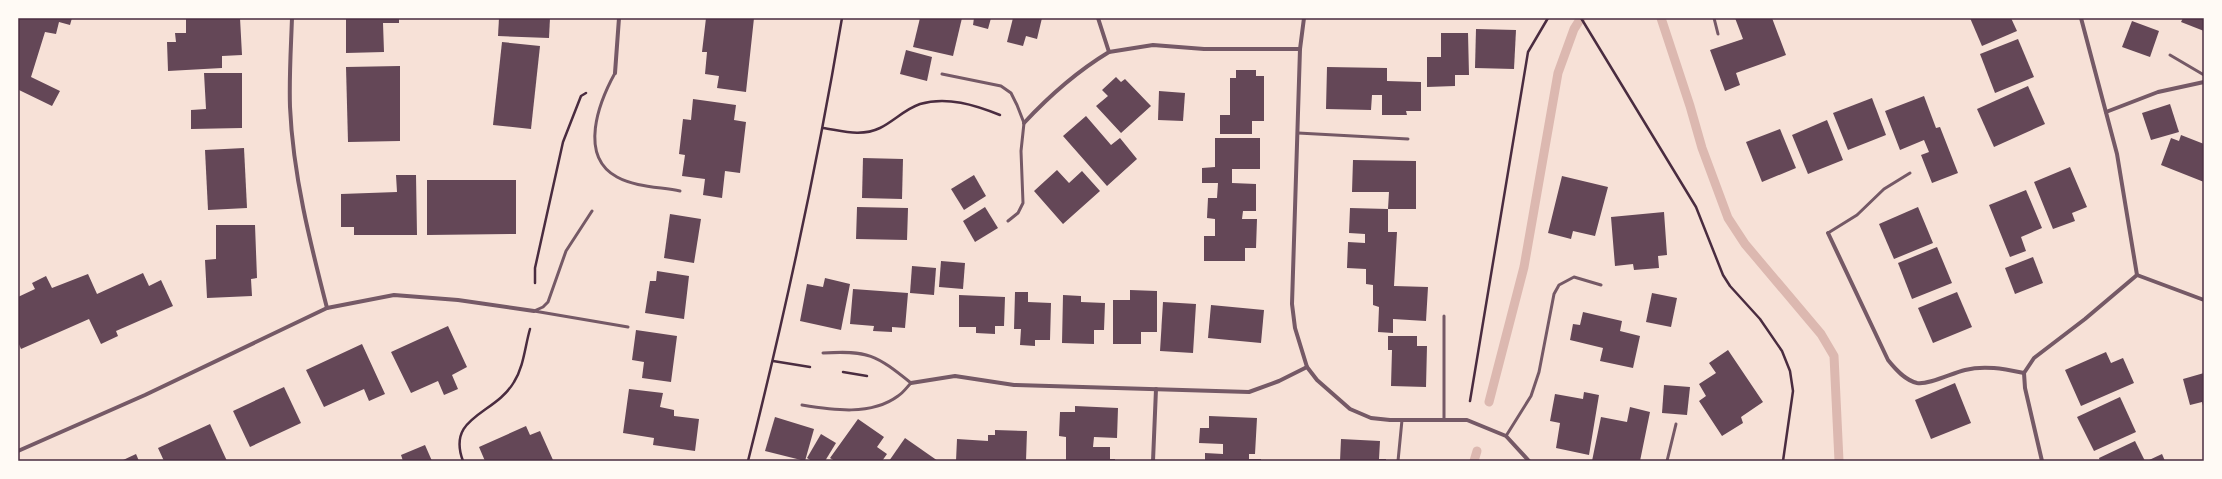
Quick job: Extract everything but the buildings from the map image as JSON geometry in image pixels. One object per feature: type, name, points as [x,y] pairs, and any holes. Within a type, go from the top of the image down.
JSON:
[{"type":"street","points":[[292,18],[290,107],[299,187],[312,250],[327,308]]},
{"type":"street","points":[[615,73],[619,18]]},
{"type":"street","points":[[1098,18],[1109,52]]},
{"type":"street","points":[[1304,18],[1300,49],[1292,304],[1295,328],[1307,368],[1321,384],[1350,408],[1371,418],[1402,420],[1467,420],[1506,436],[1529,461]]},
{"type":"street","points":[[2081,18],[2124,185],[2137,275]]},
{"type":"street","points":[[1024,123],[1053,92],[1073,76],[1109,52],[1153,45],[1204,49],[1300,49]]},
{"type":"street","points":[[2106,112],[2158,92],[2204,82]]},
{"type":"street","points":[[1828,233],[1888,360],[1897,372],[1907,379],[1918,383],[1928,382],[1966,369],[1982,367],[2000,368],[2024,373]]},
{"type":"street","points":[[2137,275],[2204,300]]},
{"type":"street","points":[[2042,461],[2025,388],[2024,373],[2034,358],[2085,319],[2137,275]]},
{"type":"street","points":[[18,451],[145,395],[327,308],[394,295],[458,300],[534,311]]},
{"type":"street","points":[[911,383],[954,376],[1014,385],[1249,392],[1279,381],[1307,368]]},
{"type":"street","points":[[1153,461],[1156,389]]},
{"type":"lane","points":[[1714,18],[1718,34]]},
{"type":"lane","points":[[2170,55],[2204,75]]},
{"type":"lane","points":[[615,73],[605,90],[597,120],[594,139],[598,159],[616,177],[628,182],[680,191]]},
{"type":"lane","points":[[942,74],[1001,86],[1011,94],[1024,123],[1021,151],[1023,204],[1018,213],[1008,221]]},
{"type":"lane","points":[[1298,133],[1408,139]]},
{"type":"lane","points":[[1828,233],[1857,215],[1884,189],[1910,173]]},
{"type":"lane","points":[[534,311],[543,307],[548,302],[566,251],[592,211]]},
{"type":"lane","points":[[1506,436],[1531,396],[1539,372],[1554,294],[1559,285],[1574,277],[1601,285]]},
{"type":"lane","points":[[534,311],[628,327]]},
{"type":"lane","points":[[1444,316],[1444,420]]},
{"type":"lane","points":[[802,404],[832,410],[860,410],[898,397],[911,383],[885,363],[864,354],[851,352],[823,353]]},
{"type":"lane","points":[[1398,461],[1402,420]]},
{"type":"lane","points":[[1667,461],[1676,424]]},
{"type":"path","points":[[748,461],[783,319],[823,128],[842,18]]},
{"type":"path","points":[[1467,420],[1528,52],[1548,18]]},
{"type":"path","points":[[1581,18],[1696,207],[1723,275],[1730,286],[1760,319],[1782,351],[1790,371],[1793,391],[1783,461]]},
{"type":"path","points":[[463,461],[459,442],[465,425],[498,401],[515,381],[520,369],[534,311],[535,268],[563,142],[581,96],[615,73]]},
{"type":"path","points":[[823,128],[862,134],[880,128],[919,104],[934,102],[966,102],[1024,123]]},
{"type":"waterway","points":[[1489,402],[1524,267],[1558,73],[1574,29],[1581,18]]},
{"type":"waterway","points":[[1661,18],[1702,148],[1728,218],[1745,244],[1821,334],[1834,356],[1839,461]]},
{"type":"waterway","points":[[1474,461],[1477,451]]}]
